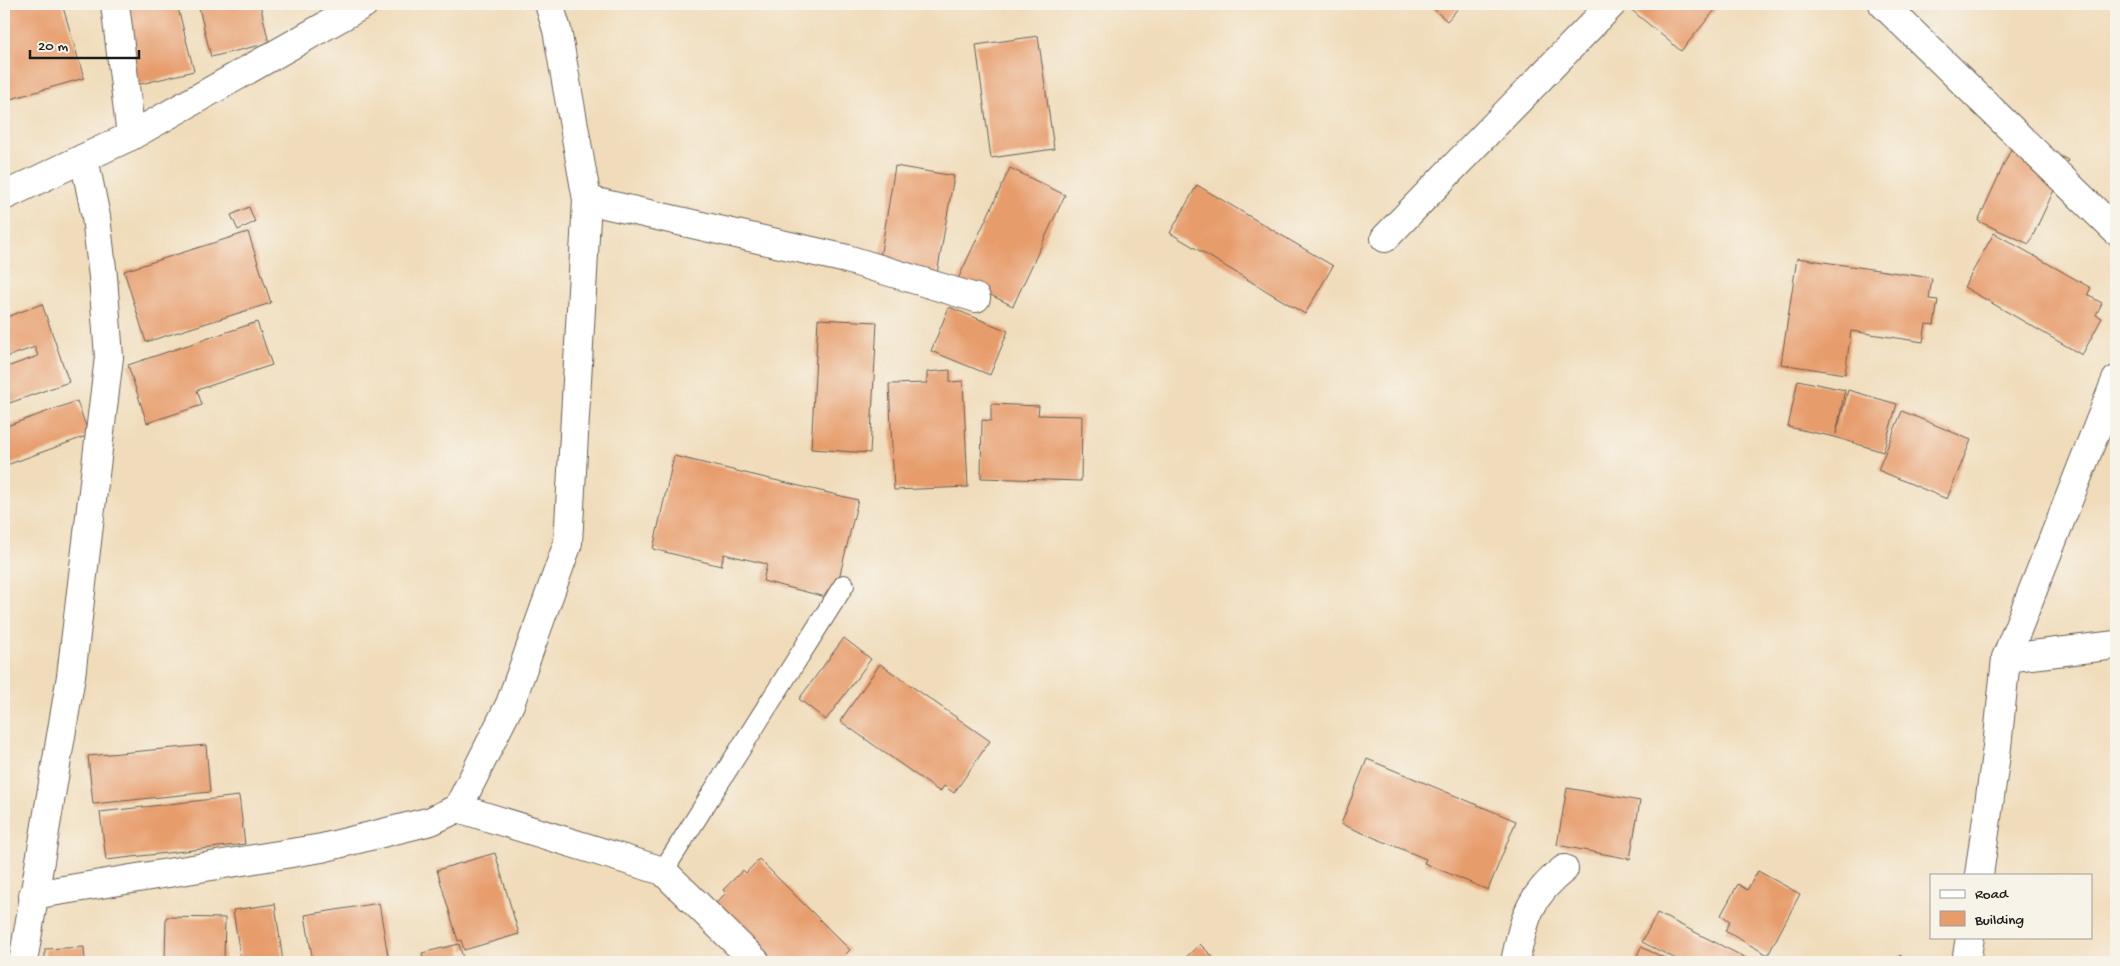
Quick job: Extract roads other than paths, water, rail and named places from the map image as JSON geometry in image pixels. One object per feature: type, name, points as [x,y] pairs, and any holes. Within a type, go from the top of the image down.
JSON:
[{"type":"street","points":[[115,4],[130,136]]},
{"type":"street","points":[[4,196],[130,136],[364,4]]},
{"type":"street","points":[[34,895],[322,848],[430,821],[458,808],[510,704],[568,543],[587,200],[557,30],[549,4]]},
{"type":"street","points":[[1385,238],[1612,4]]},
{"type":"street","points":[[1883,4],[2116,231]]},
{"type":"street","points":[[23,962],[71,676],[109,358],[97,225],[84,158]]},
{"type":"street","points":[[587,200],[847,260],[976,298]]},
{"type":"street","points":[[1979,874],[1997,747],[2006,658],[2116,380]]},
{"type":"street","points":[[2006,658],[2116,645]]},
{"type":"street","points":[[458,808],[663,872],[756,962]]},
{"type":"street","points":[[1515,962],[1524,922],[1536,896],[1548,881],[1564,869]]},
{"type":"street","points":[[1966,962],[1970,938]]},
{"type":"lane","points":[[663,872],[844,585]]}]
